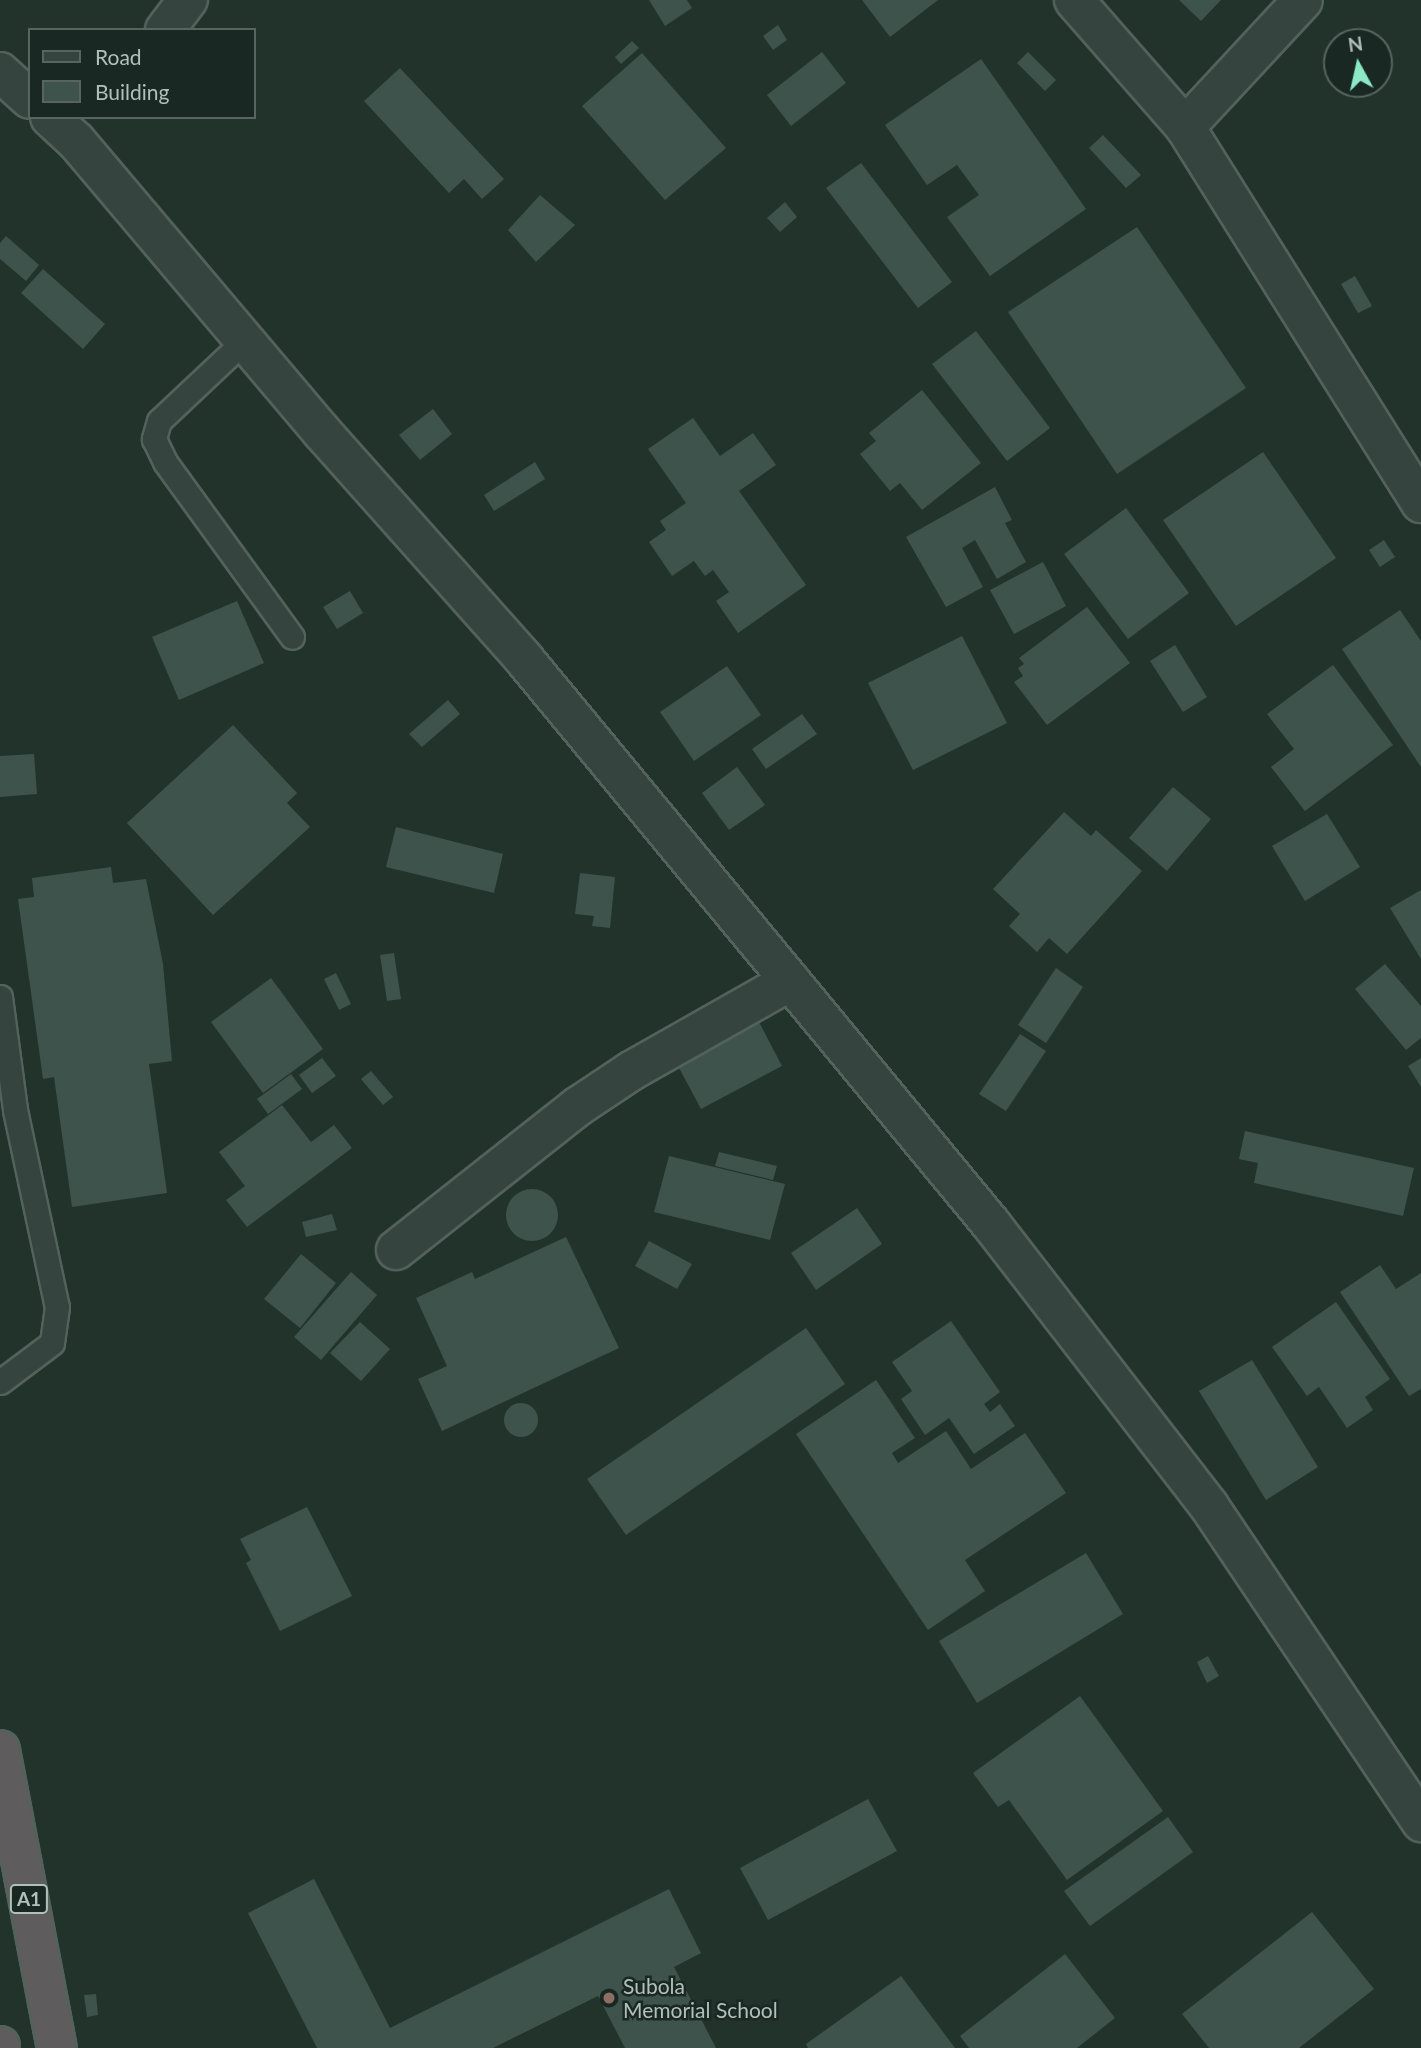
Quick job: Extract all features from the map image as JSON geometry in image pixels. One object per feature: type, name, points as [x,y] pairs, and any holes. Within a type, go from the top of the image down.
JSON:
[{"type":"highway","name":"A1","points":[[0,1750],[57,2048]]},
{"type":"street","points":[[167,28],[188,0]]},
{"type":"street","points":[[1074,0],[1185,127],[1421,503]]},
{"type":"street","points":[[1185,127],[1303,0]]},
{"type":"street","points":[[0,72],[28,97]]},
{"type":"street","points":[[74,125],[245,340],[524,659],[991,1224],[1209,1506],[1421,1822]]},
{"type":"street","points":[[396,1250],[577,1107],[631,1071],[790,981]]},
{"type":"lane","points":[[245,340],[159,421],[154,439],[165,462],[292,637]]},
{"type":"lane","points":[[0,997],[15,1110],[57,1307],[52,1343],[0,1381]]},
{"type":"building","points":[[649,0],[687,0],[692,8],[665,26]]},
{"type":"building","points":[[862,0],[938,0],[890,37]]},
{"type":"building","points":[[1179,0],[1221,0],[1201,21]]},
{"type":"building","points":[[778,25],[787,40],[773,50],[763,36]]},
{"type":"building","points":[[632,41],[639,48],[621,64],[615,57]]},
{"type":"building","points":[[822,52],[846,83],[791,126],[767,95]]},
{"type":"building","points":[[1028,52],[1056,80],[1045,91],[1017,63]]},
{"type":"building","points":[[642,53],[726,148],[665,200],[582,106]]},
{"type":"building","points":[[981,59],[1086,209],[990,276],[947,217],[979,195],[957,165],[927,185],[885,125]]},
{"type":"building","points":[[400,68],[504,179],[482,199],[464,179],[449,193],[364,101]]},
{"type":"building","points":[[1103,135],[1141,175],[1126,188],[1089,148]]},
{"type":"building","points":[[861,163],[952,282],[918,308],[826,188]]},
{"type":"building","points":[[540,195],[575,225],[536,262],[508,230]]},
{"type":"building","points":[[785,202],[797,217],[780,232],[767,218]]},
{"type":"building","points":[[1137,227],[1246,388],[1117,474],[1008,312]]},
{"type":"building","points":[[6,236],[39,265],[26,281],[0,259],[0,243]]},
{"type":"building","points":[[43,269],[105,324],[83,349],[21,293]]},
{"type":"building","points":[[1355,276],[1372,306],[1358,313],[1341,284]]},
{"type":"building","points":[[976,331],[1050,428],[1007,461],[932,364]]},
{"type":"building","points":[[922,390],[981,463],[922,510],[900,483],[890,491],[860,454],[876,441],[869,433]]},
{"type":"building","points":[[433,409],[452,434],[420,460],[399,435]]},
{"type":"building","points":[[693,418],[720,456],[753,433],[776,465],[739,491],[806,585],[738,633],[716,601],[729,592],[713,570],[705,576],[694,561],[672,576],[649,542],[666,530],[660,521],[686,503],[648,449]]},
{"type":"building","points":[[1263,452],[1336,558],[1236,626],[1163,520]]},
{"type":"building","points":[[535,462],[545,479],[494,511],[484,495]]},
{"type":"building","points":[[995,487],[1012,520],[1005,523],[1026,562],[997,579],[975,540],[962,548],[983,587],[946,607],[906,537]]},
{"type":"building","points":[[1126,508],[1189,593],[1128,639],[1064,554]]},
{"type":"building","points":[[1384,540],[1395,557],[1380,567],[1369,550]]},
{"type":"building","points":[[1043,562],[1066,606],[1014,634],[990,590]]},
{"type":"building","points":[[350,591],[363,613],[337,629],[323,607]]},
{"type":"building","points":[[237,601],[264,663],[179,700],[152,637]]},
{"type":"building","points":[[1087,607],[1130,663],[1047,725],[1014,682],[1023,676],[1018,668],[1024,664],[1019,658]]},
{"type":"building","points":[[1400,610],[1421,641],[1421,767],[1342,649]]},
{"type":"building","points":[[962,636],[1007,723],[913,770],[868,683]]},
{"type":"building","points":[[1175,645],[1207,697],[1183,712],[1150,661]]},
{"type":"building","points":[[1333,665],[1393,745],[1305,811],[1271,767],[1294,749],[1267,714]]},
{"type":"building","points":[[727,666],[761,715],[694,761],[660,712]]},
{"type":"building","points":[[448,700],[460,714],[422,747],[409,734]]},
{"type":"building","points":[[802,714],[817,734],[766,769],[752,749]]},
{"type":"building","points":[[233,725],[297,793],[287,803],[310,827],[213,915],[127,823]]},
{"type":"building","points":[[34,754],[37,794],[0,797],[0,756]]},
{"type":"building","points":[[737,767],[765,805],[729,830],[702,793]]},
{"type":"building","points":[[1173,787],[1211,819],[1167,871],[1129,838]]},
{"type":"building","points":[[1064,812],[1091,836],[1096,830],[1142,871],[1067,954],[1049,938],[1037,952],[1009,926],[1020,914],[993,889]]},
{"type":"building","points":[[1327,814],[1360,867],[1305,901],[1272,846]]},
{"type":"building","points":[[396,827],[503,854],[494,893],[386,867]]},
{"type":"building","points":[[111,867],[113,883],[146,879],[163,964],[172,1061],[149,1064],[167,1193],[72,1207],[54,1077],[43,1079],[18,899],[34,897],[32,878]]},
{"type":"building","points":[[580,873],[615,877],[610,928],[592,926],[594,916],[575,914]]},
{"type":"building","points":[[1421,890],[1421,959],[1390,908]]},
{"type":"building","points":[[394,953],[401,999],[387,1001],[380,955]]},
{"type":"building","points":[[1385,964],[1421,1006],[1421,1038],[1406,1050],[1355,989]]},
{"type":"building","points":[[1056,968],[1083,987],[1046,1043],[1018,1025]]},
{"type":"building","points":[[336,973],[351,1004],[339,1010],[324,979]]},
{"type":"building","points":[[271,978],[323,1049],[263,1093],[211,1022]]},
{"type":"building","points":[[759,1022],[782,1066],[701,1109],[678,1066]]},
{"type":"building","points":[[1020,1034],[1046,1051],[1006,1111],[979,1094]]},
{"type":"building","points":[[322,1058],[336,1076],[312,1093],[299,1075]]},
{"type":"building","points":[[1421,1058],[1421,1087],[1408,1066]]},
{"type":"building","points":[[371,1071],[393,1097],[383,1105],[361,1079]]},
{"type":"building","points":[[291,1074],[302,1089],[268,1114],[257,1099]]},
{"type":"building","points":[[282,1105],[311,1142],[334,1125],[352,1148],[247,1227],[226,1200],[245,1186],[219,1152]]},
{"type":"building","points":[[1245,1131],[1414,1168],[1403,1216],[1254,1183],[1258,1163],[1239,1159]]},
{"type":"building","points":[[719,1152],[777,1166],[773,1180],[715,1166]]},
{"type":"building","points":[[669,1156],[785,1184],[770,1240],[654,1212]]},
{"type":"building","points":[[532,1189],[542,1191],[550,1197],[556,1205],[556,1225],[550,1233],[542,1239],[532,1241],[522,1239],[514,1233],[508,1225],[506,1215],[508,1205],[514,1197],[522,1191]]},
{"type":"building","points":[[857,1208],[882,1244],[816,1290],[791,1253]]},
{"type":"building","points":[[332,1214],[337,1230],[306,1237],[302,1222]]},
{"type":"building","points":[[566,1237],[619,1348],[442,1431],[418,1379],[447,1366],[416,1298],[472,1272],[475,1279]]},
{"type":"building","points":[[649,1241],[692,1264],[677,1289],[635,1266]]},
{"type":"building","points":[[301,1254],[336,1283],[300,1328],[264,1299]]},
{"type":"building","points":[[1380,1265],[1396,1289],[1421,1273],[1421,1389],[1409,1396],[1340,1292]]},
{"type":"building","points":[[351,1272],[377,1295],[321,1360],[294,1337]]},
{"type":"building","points":[[1336,1302],[1390,1379],[1365,1397],[1373,1410],[1347,1428],[1319,1387],[1307,1396],[1272,1347]]},
{"type":"building","points":[[951,1321],[1000,1392],[984,1404],[990,1412],[1000,1404],[1015,1426],[974,1454],[949,1418],[925,1435],[901,1399],[912,1391],[892,1362]]},
{"type":"building","points":[[360,1322],[390,1349],[361,1381],[330,1353]]},
{"type":"building","points":[[806,1328],[845,1384],[626,1535],[587,1479]]},
{"type":"building","points":[[1252,1360],[1318,1467],[1266,1500],[1199,1391]]},
{"type":"building","points":[[876,1380],[915,1438],[892,1453],[898,1463],[946,1431],[971,1469],[1025,1433],[1066,1493],[965,1560],[985,1591],[928,1630],[796,1434]]},
{"type":"building","points":[[521,1403],[533,1408],[538,1420],[533,1432],[521,1437],[509,1432],[504,1420],[509,1408]]},
{"type":"building","points":[[307,1507],[352,1596],[280,1631],[246,1563],[251,1560],[240,1539]]},
{"type":"building","points":[[1086,1553],[1123,1614],[977,1703],[939,1641]]},
{"type":"building","points":[[1208,1656],[1219,1676],[1207,1683],[1197,1662]]},
{"type":"building","points":[[1080,1696],[1163,1811],[1067,1880],[1009,1800],[998,1807],[973,1773]]},
{"type":"building","points":[[868,1799],[897,1851],[768,1920],[740,1868]]},
{"type":"building","points":[[1168,1817],[1193,1852],[1090,1926],[1064,1891]]},
{"type":"building","points":[[314,1879],[390,2028],[669,1889],[701,1953],[674,1967],[716,2048],[625,2048],[598,1996],[493,2048],[317,2048],[248,1913]]},
{"type":"building","points":[[1312,1912],[1374,1989],[1299,2048],[1209,2048],[1182,2014]]},
{"type":"building","points":[[1065,1954],[1115,2018],[1077,2048],[969,2048],[960,2036]]},
{"type":"building","points":[[901,1976],[955,2048],[808,2048],[806,2044]]},
{"type":"building","points":[[96,1994],[98,2015],[87,2017],[84,1995]]},
{"type":"place","name":"Subola Memorial School","points":[[609,1998]]}]
